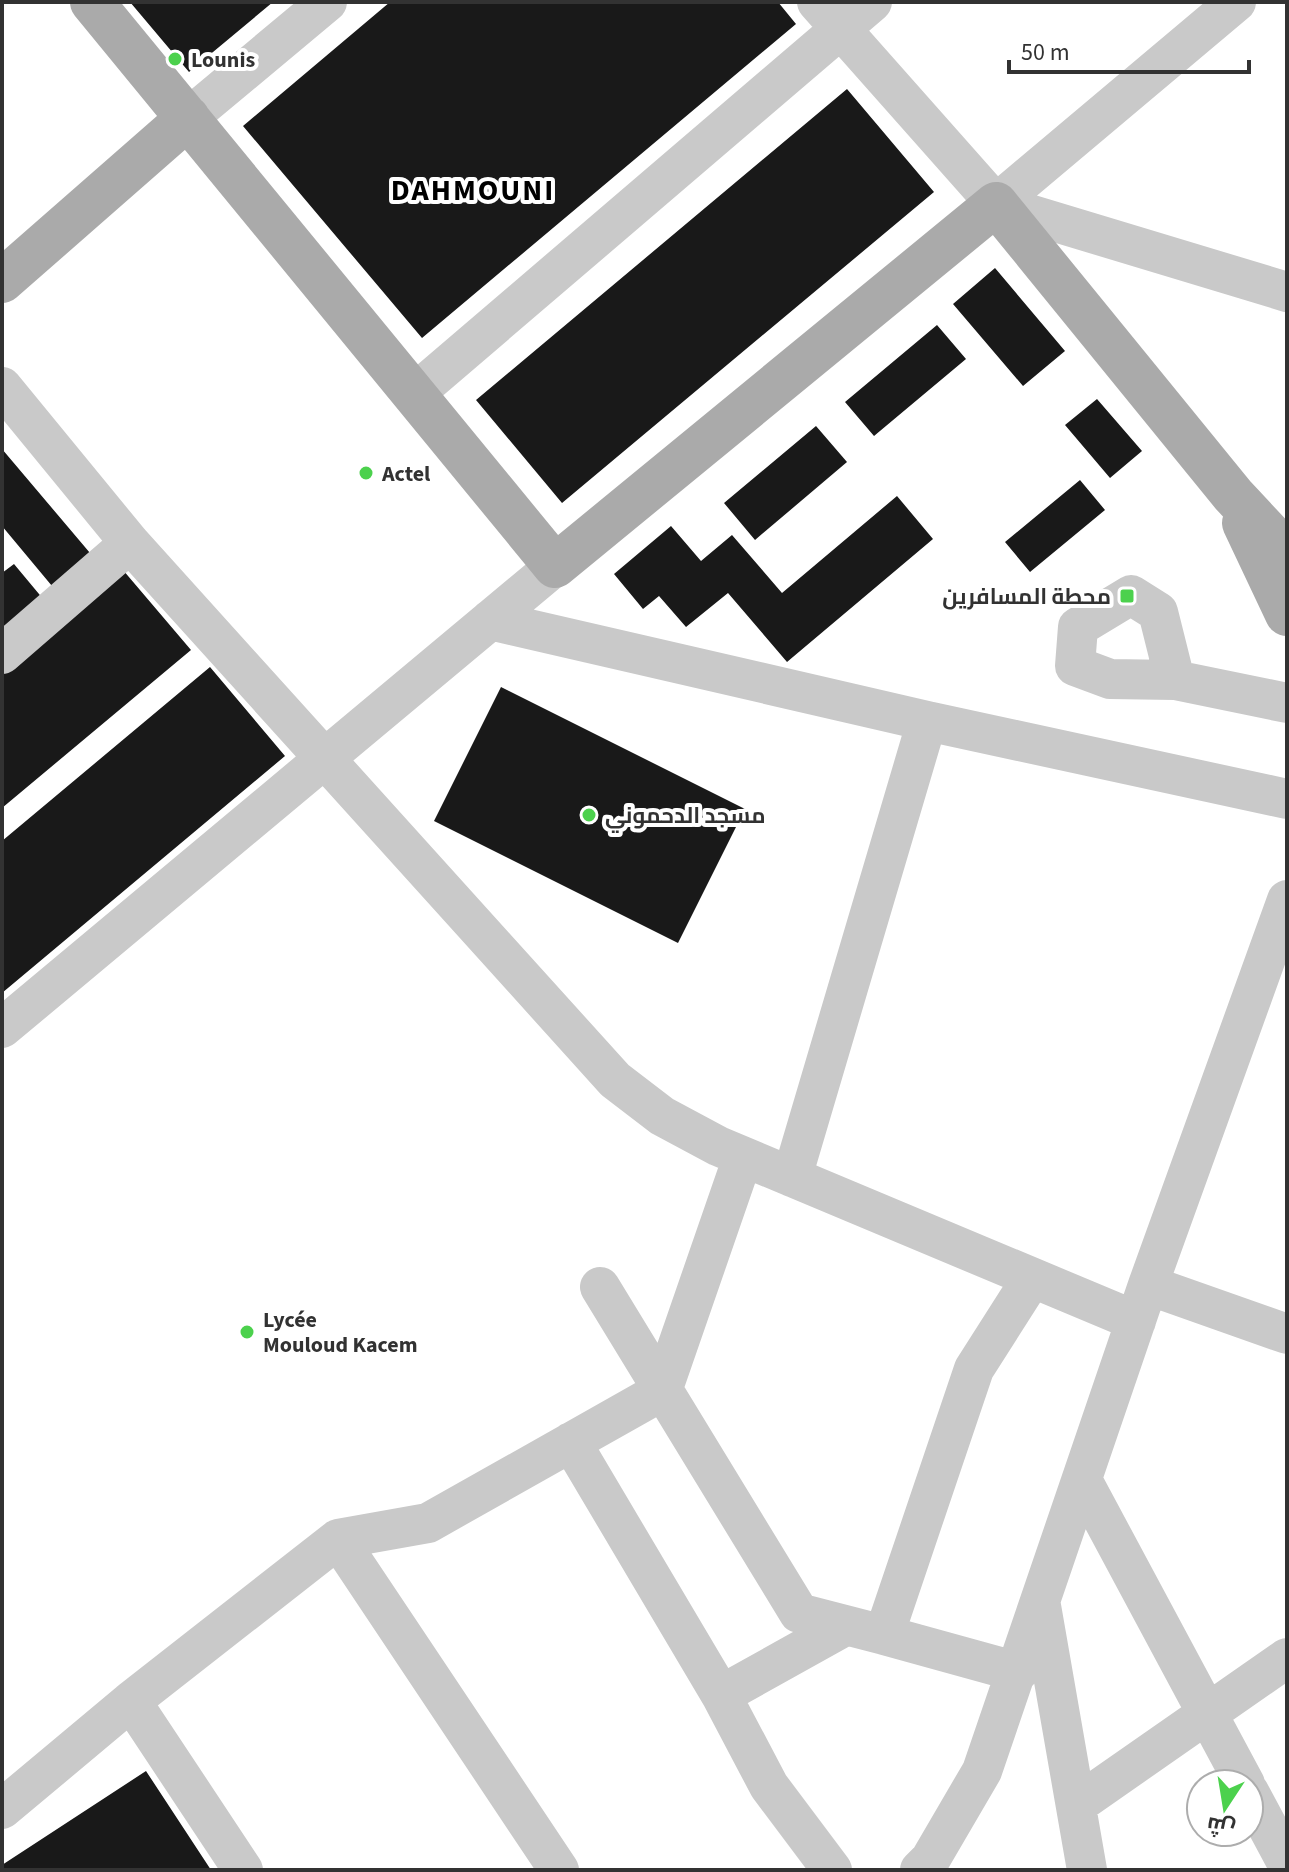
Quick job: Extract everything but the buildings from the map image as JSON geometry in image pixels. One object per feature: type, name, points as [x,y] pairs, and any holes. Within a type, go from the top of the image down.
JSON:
[{"type":"main road","points":[[92,2],[555,566],[996,204],[1233,495],[1287,553]]},
{"type":"main road","points":[[2,281],[188,118]]},
{"type":"main road","points":[[1233,495],[1256,555],[1287,614]]},
{"type":"street","points":[[188,118],[327,2]]},
{"type":"street","points":[[414,394],[828,16],[872,2]]},
{"type":"street","points":[[996,204],[1236,2]]},
{"type":"street","points":[[828,16],[996,204],[1287,292]]},
{"type":"street","points":[[2,387],[130,543],[325,760],[615,1080],[662,1116],[743,1157],[1032,1278],[1287,1334]]},
{"type":"street","points":[[2,654],[130,543]]},
{"type":"street","points":[[2,1028],[555,566]]},
{"type":"street","points":[[490,620],[927,721],[1287,799]]},
{"type":"street","points":[[1175,680],[1281,705]]},
{"type":"street","points":[[792,1177],[927,721]]},
{"type":"street","points":[[920,1870],[930,1860],[982,1771],[1142,1303],[1287,900]]},
{"type":"street","points":[[2,1809],[131,1701],[338,1539],[428,1523],[662,1391],[743,1157]]},
{"type":"street","points":[[884,1635],[974,1369],[1032,1278]]},
{"type":"street","points":[[600,1287],[799,1613],[1018,1672]]},
{"type":"street","points":[[571,1442],[721,1695],[769,1786],[832,1870]]},
{"type":"street","points":[[1082,1480],[1236,1768]]},
{"type":"street","points":[[338,1539],[559,1870]]},
{"type":"street","points":[[1040,1602],[1087,1870]]},
{"type":"street","points":[[721,1695],[843,1627]]},
{"type":"street","points":[[1076,1805],[1287,1658]]},
{"type":"street","points":[[131,1701],[243,1870]]},
{"type":"street","points":[[1265,1822],[1287,1863]]},
{"type":"place","name":"Lounis","points":[[175,59]]},
{"type":"place","name":"Actel","points":[[366,473]]},
{"type":"place","name":"محطة المسافرين","points":[[1127,596]]},
{"type":"place","name":"مسجد الدحموني","points":[[589,815]]},
{"type":"place","name":"Lycée Mouloud Kacem","points":[[247,1332]]},
{"type":"district","name":"DAHMOUNI","points":[[473,190]]}]
